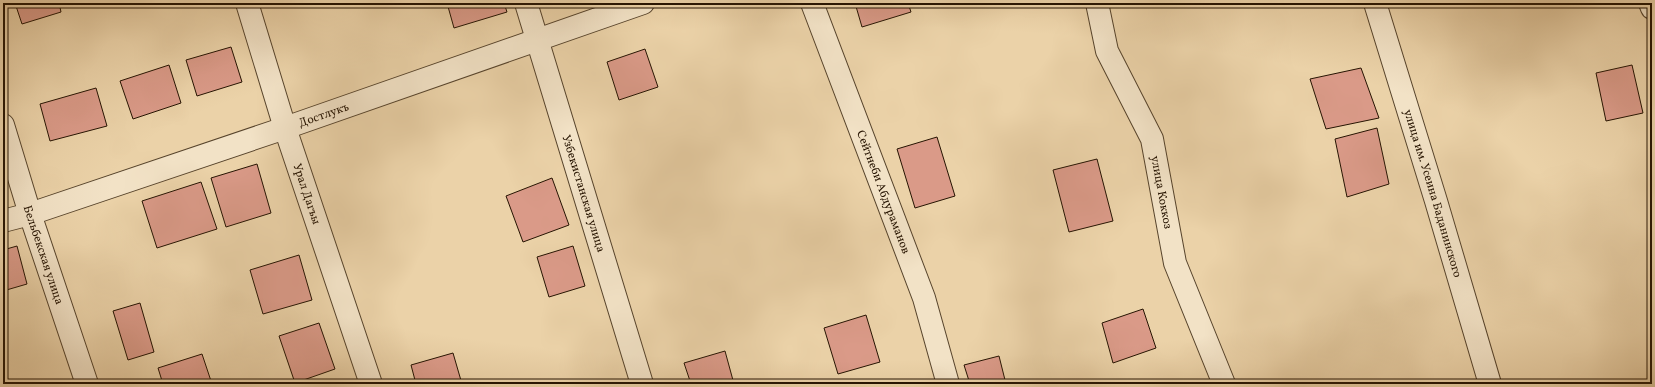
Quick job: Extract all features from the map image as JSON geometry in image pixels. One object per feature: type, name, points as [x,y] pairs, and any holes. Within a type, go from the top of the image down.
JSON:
[{"type":"street","name":"Урал Дагъы","points":[[247,3],[285,128],[371,384]]},
{"type":"street","name":"Узбекистанская улица","points":[[526,3],[642,384]]},
{"type":"street","name":"Достлукъ","points":[[3,221],[30,214],[285,128],[642,3]]},
{"type":"street","name":"Сейтнеби Абдураманов","points":[[812,3],[924,298],[948,384]]},
{"type":"street","name":"улица Коккоз","points":[[1097,3],[1107,51],[1152,139],[1175,262],[1224,384]]},
{"type":"street","name":"улица им. Усеина Баданинского","points":[[1375,3],[1490,384]]},
{"type":"street","points":[[1650,3],[1652,8]]},
{"type":"street","name":"Бельбекская улица","points":[[3,125],[30,214],[87,384]]},
{"type":"building","points":[[15,3],[59,3],[61,12],[22,24]]},
{"type":"building","points":[[447,3],[504,3],[507,12],[454,28]]},
{"type":"building","points":[[855,3],[908,3],[911,12],[862,27]]},
{"type":"building","points":[[231,47],[242,82],[197,96],[186,60]]},
{"type":"building","points":[[645,49],[658,87],[619,100],[607,62]]},
{"type":"building","points":[[169,65],[181,103],[133,119],[120,81]]},
{"type":"building","points":[[1632,65],[1643,113],[1606,121],[1596,73]]},
{"type":"building","points":[[1361,68],[1379,118],[1326,129],[1310,79]]},
{"type":"building","points":[[96,88],[107,126],[50,141],[40,104]]},
{"type":"building","points":[[1377,128],[1389,184],[1347,197],[1335,139]]},
{"type":"building","points":[[937,137],[955,196],[915,208],[897,149]]},
{"type":"building","points":[[1097,159],[1113,221],[1069,232],[1053,170]]},
{"type":"building","points":[[257,164],[271,213],[226,227],[211,178]]},
{"type":"building","points":[[552,178],[569,225],[523,242],[506,196]]},
{"type":"building","points":[[201,182],[217,229],[157,248],[142,201]]},
{"type":"building","points":[[17,246],[27,284],[3,291],[3,250]]},
{"type":"building","points":[[573,246],[585,286],[549,297],[537,257]]},
{"type":"building","points":[[299,255],[312,300],[263,314],[250,270]]},
{"type":"building","points":[[140,303],[154,352],[128,360],[113,311]]},
{"type":"building","points":[[1143,309],[1156,348],[1113,363],[1102,323]]},
{"type":"building","points":[[866,315],[880,362],[838,374],[824,328]]},
{"type":"building","points":[[319,323],[335,369],[295,383],[279,336]]},
{"type":"building","points":[[725,351],[734,384],[691,384],[684,363]]},
{"type":"building","points":[[453,353],[462,384],[416,384],[411,365]]},
{"type":"building","points":[[202,354],[212,384],[163,384],[158,368]]},
{"type":"building","points":[[999,356],[1006,384],[970,384],[964,365]]}]
